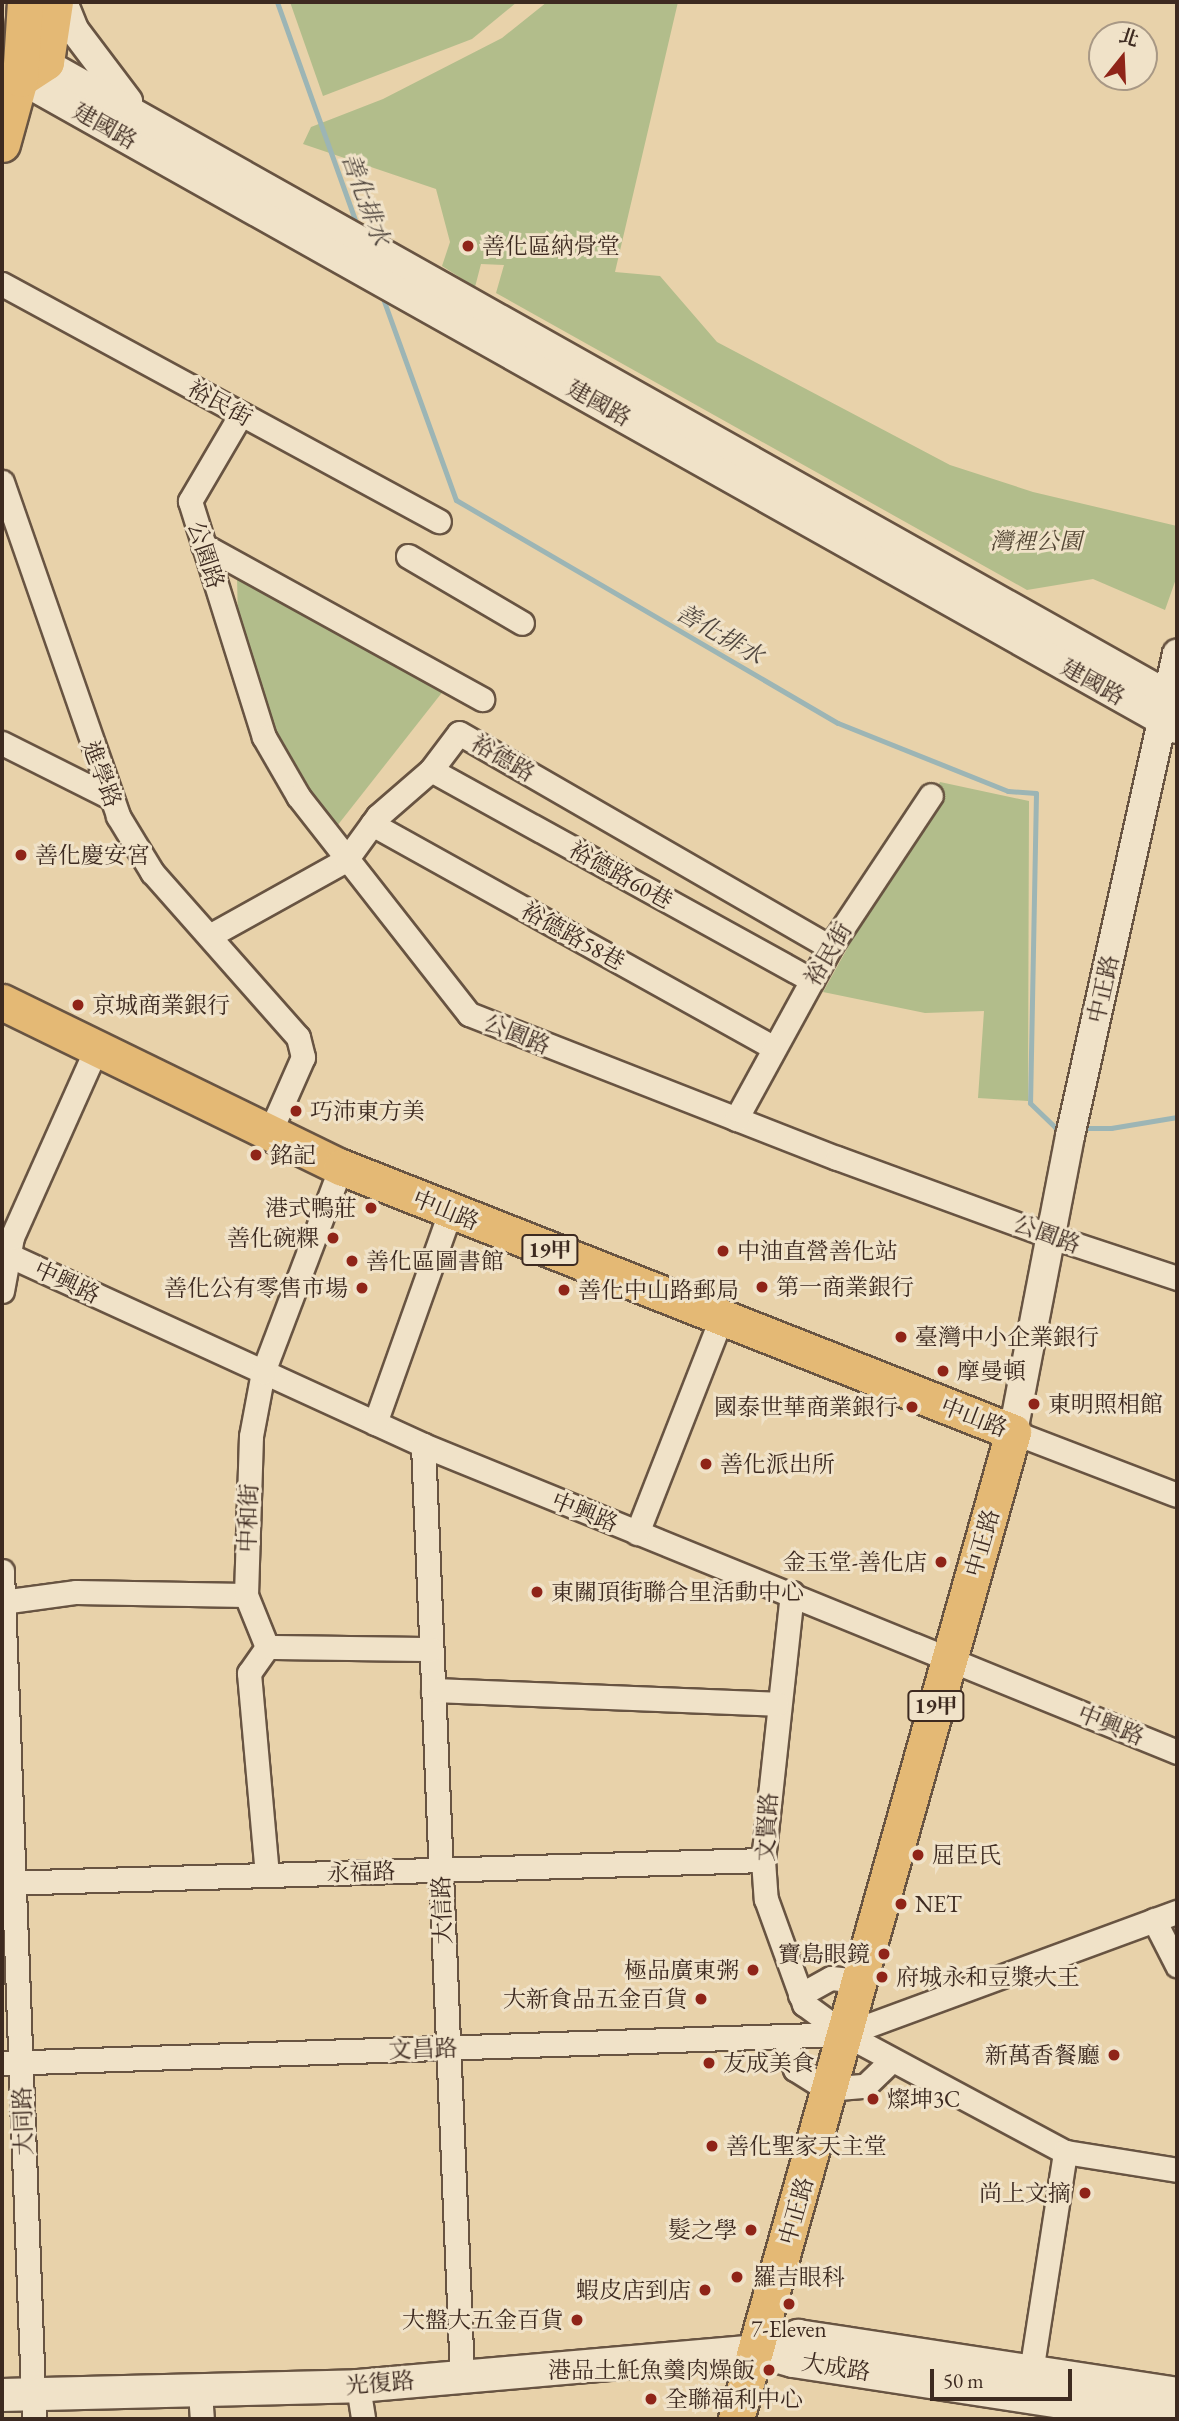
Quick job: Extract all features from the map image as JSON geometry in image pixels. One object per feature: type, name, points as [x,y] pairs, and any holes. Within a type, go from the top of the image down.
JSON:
[{"type":"main road","points":[[25,2],[29,63]]},
{"type":"main road","points":[[2,144],[29,63],[55,2]]},
{"type":"main road","name":"中山路","points":[[2,1002],[341,1167],[1013,1432]]},
{"type":"main road","name":"中正路","points":[[736,2419],[758,2351],[1013,1432]]},
{"type":"main road","name":"光復路","points":[[23,2403],[201,2406],[462,2375],[758,2351]]},
{"type":"main road","name":"大成路","points":[[758,2351],[793,2361],[1029,2384],[1177,2394]]},
{"type":"main road","name":"大成路","points":[[1029,2384],[1172,2419]]},
{"type":"street","points":[[63,2],[86,48],[139,114]]},
{"type":"street","name":"建國路","points":[[29,63],[139,114],[350,234],[393,286],[1172,712]]},
{"type":"street","name":"建國路","points":[[29,63],[1172,712]]},
{"type":"street","name":"裕民街","points":[[2,284],[439,521]]},
{"type":"street","name":"公園路","points":[[240,414],[190,501],[264,737],[298,796],[346,860],[411,935],[469,1014],[736,1119],[1050,1237],[1177,1278]]},
{"type":"street","name":"進學路","points":[[2,482],[108,796],[152,872],[211,935],[298,1037],[303,1057],[269,1133]]},
{"type":"street","points":[[204,545],[482,699]]},
{"type":"street","points":[[408,556],[522,623]]},
{"type":"street","name":"中正路","points":[[1013,1432],[1072,1127],[1172,712],[1177,654]]},
{"type":"street","name":"裕德路","points":[[211,935],[346,860],[372,824],[431,770],[459,733],[830,947]]},
{"type":"street","points":[[2,743],[108,796]]},
{"type":"street","name":"裕德路60巷","points":[[431,770],[812,980]]},
{"type":"street","name":"裕民街","points":[[736,1119],[830,947],[931,795]]},
{"type":"street","name":"裕德路58巷","points":[[372,824],[774,1048]]},
{"type":"street","points":[[2,1292],[4,1253],[96,1049]]},
{"type":"street","name":"中和街","points":[[267,1647],[246,1595],[251,1436],[263,1372],[341,1167]]},
{"type":"street","points":[[375,1423],[450,1212]]},
{"type":"street","name":"中興路","points":[[4,1253],[423,1445],[1177,1752]]},
{"type":"street","points":[[637,1533],[721,1319]]},
{"type":"street","name":"中山路","points":[[1013,1432],[1177,1495]]},
{"type":"street","name":"大信路","points":[[423,1445],[462,2375]]},
{"type":"street","name":"大同路","points":[[2,1571],[6,1883],[23,2403]]},
{"type":"street","points":[[3,1602],[76,1592],[246,1595]]},
{"type":"street","name":"文賢路","points":[[792,1593],[777,1704],[763,1860],[766,1899],[800,1995],[814,2015],[845,2034],[1065,2152],[1177,2170]]},
{"type":"street","points":[[267,1875],[249,1674],[267,1647],[431,1650]]},
{"type":"street","points":[[433,1690],[777,1704]]},
{"type":"street","name":"永福路","points":[[6,1883],[763,1860]]},
{"type":"street","points":[[845,2034],[1177,1912]]},
{"type":"street","points":[[1154,1920],[1177,1965]]},
{"type":"street","points":[[800,1995],[831,1978],[860,1981]]},
{"type":"street","name":"文昌路","points":[[12,2063],[845,2034]]},
{"type":"street","points":[[784,2037],[795,2068],[809,2082],[830,2090],[865,2086],[892,2060]]},
{"type":"street","points":[[1029,2384],[1065,2152]]},
{"type":"street","points":[[358,2386],[363,2419]]},
{"type":"green space","points":[[290,2],[517,2],[472,39],[323,96]]},
{"type":"green space","name":"灣裡公園","points":[[547,2],[678,2],[615,272],[660,276],[717,342],[950,465],[1033,492],[1177,526],[1177,576],[1165,610],[1093,579],[1027,590],[496,293],[504,265],[481,264],[475,287],[442,266],[450,242],[436,189],[303,144],[311,127],[383,99],[502,38]]},
{"type":"green space","points":[[237,576],[455,676],[337,826],[310,799],[281,751],[238,624]]},
{"type":"green space","points":[[940,782],[1029,801],[1028,1101],[978,1098],[984,1011],[925,1013],[823,992]]},
{"type":"waterway","name":"善化排水","points":[[277,2],[358,228]]},
{"type":"waterway","name":"善化排水","points":[[381,293],[456,500],[838,723],[1008,791],[1036,793],[1030,1103],[1055,1127],[1063,1127]]},
{"type":"waterway","name":"善化排水","points":[[1080,1128],[1111,1128],[1177,1117]]},
{"type":"place","name":"善化區納骨堂","points":[[468,246]]},
{"type":"place","name":"善化慶安宮","points":[[21,855]]},
{"type":"place","name":"京城商業銀行","points":[[78,1005]]},
{"type":"place","name":"巧沛東方美","points":[[296,1111]]},
{"type":"place","name":"銘記","points":[[256,1155]]},
{"type":"place","name":"港式鴨莊","points":[[371,1208]]},
{"type":"place","name":"善化碗粿","points":[[333,1238]]},
{"type":"place","name":"中油直營善化站","points":[[723,1251]]},
{"type":"place","name":"善化區圖書館","points":[[352,1261]]},
{"type":"place","name":"第一商業銀行","points":[[762,1287]]},
{"type":"place","name":"善化公有零售市場","points":[[362,1288]]},
{"type":"place","name":"善化中山路郵局","points":[[564,1290]]},
{"type":"place","name":"臺灣中小企業銀行","points":[[901,1337]]},
{"type":"place","name":"摩曼頓","points":[[943,1371]]},
{"type":"place","name":"東明照相館","points":[[1034,1404]]},
{"type":"place","name":"國泰世華商業銀行","points":[[912,1407]]},
{"type":"place","name":"善化派出所","points":[[706,1464]]},
{"type":"place","name":"金玉堂-善化店","points":[[941,1562]]},
{"type":"place","name":"東關頂街聯合里活動中心","points":[[537,1592]]},
{"type":"place","name":"屈臣氏","points":[[918,1855]]},
{"type":"place","name":"NET","points":[[901,1904]]},
{"type":"place","name":"寶島眼鏡","points":[[884,1954]]},
{"type":"place","name":"極品廣東粥","points":[[753,1970]]},
{"type":"place","name":"府城永和豆漿大王","points":[[882,1977]]},
{"type":"place","name":"大新食品五金百貨","points":[[701,1999]]},
{"type":"place","name":"新萬香餐廳","points":[[1114,2055]]},
{"type":"place","name":"友成美食","points":[[709,2063]]},
{"type":"place","name":"燦坤3C","points":[[873,2099]]},
{"type":"place","name":"善化聖家天主堂","points":[[712,2146]]},
{"type":"place","name":"尚上文摘","points":[[1085,2193]]},
{"type":"place","name":"髮之學","points":[[751,2230]]},
{"type":"place","name":"羅吉眼科","points":[[737,2277]]},
{"type":"place","name":"蝦皮店到店","points":[[705,2290]]},
{"type":"place","name":"7-Eleven","points":[[789,2304]]},
{"type":"place","name":"大盤大五金百貨","points":[[577,2320]]},
{"type":"place","name":"港品土魠魚羹肉燥飯","points":[[769,2370]]},
{"type":"place","name":"全聯福利中心","points":[[651,2399]]}]
